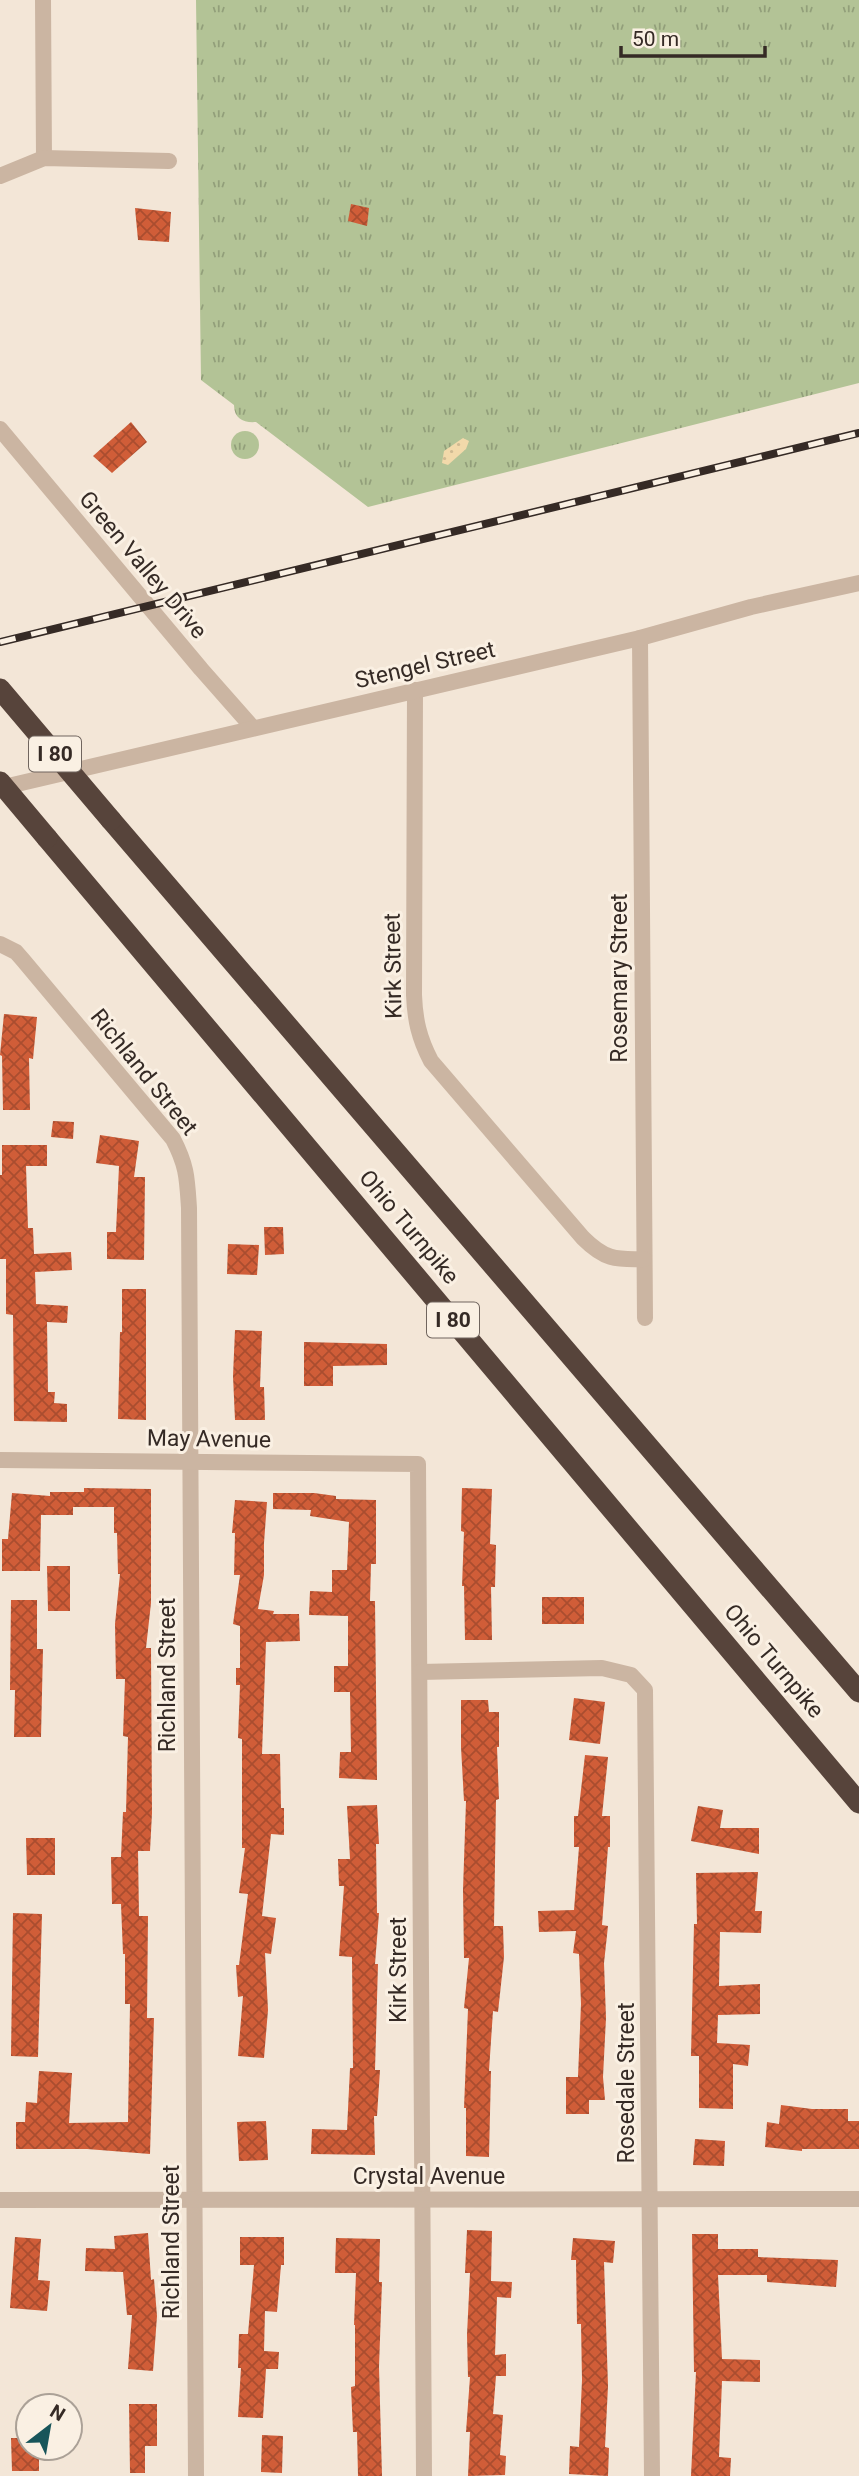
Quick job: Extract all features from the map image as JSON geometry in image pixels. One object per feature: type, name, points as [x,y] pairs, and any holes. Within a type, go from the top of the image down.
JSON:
[{"type":"highway","name":"Ohio Turnpike","points":[[0,689],[859,1692]]},
{"type":"highway","name":"Ohio Turnpike","points":[[0,782],[859,1803]]},
{"type":"street","points":[[43,0],[44,158]]},
{"type":"street","points":[[0,176],[44,158],[169,161]]},
{"type":"street","name":"Green Valley Drive","points":[[0,429],[253,728]]},
{"type":"street","name":"Stengel Street","points":[[0,788],[640,638],[751,607],[859,583]]},
{"type":"street","name":"Rosemary Street","points":[[640,638],[645,1318]]},
{"type":"street","name":"Kirk Street","points":[[415,690],[414,995],[415,1019],[420,1041],[431,1060],[598,1253],[618,1260],[644,1259]]},
{"type":"street","name":"Richland Street","points":[[0,944],[16,952],[23,960],[173,1139],[184,1159],[189,1208],[196,2476]]},
{"type":"street","name":"May Avenue","points":[[0,1460],[418,1464]]},
{"type":"street","name":"Kirk Street","points":[[418,1464],[424,2476]]},
{"type":"street","name":"Rosedale Street","points":[[420,1672],[603,1668],[631,1675],[645,1690],[652,2476]]},
{"type":"street","name":"Crystal Avenue","points":[[0,2200],[859,2199]]},
{"type":"green space","points":[[196,0],[859,0],[859,383],[368,507],[256,422],[240,419],[234,405],[201,380]]},
{"type":"green space","points":[[245,431],[255,435],[259,445],[255,455],[245,459],[235,455],[231,445],[235,435]]},
{"type":"sand","points":[[463,438],[469,441],[466,449],[448,465],[442,463],[444,451]]},
{"type":"building","points":[[351,204],[369,208],[367,226],[348,221]]},
{"type":"building","points":[[135,208],[171,212],[169,242],[138,240]]},
{"type":"building","points":[[131,422],[147,442],[112,473],[93,456]]},
{"type":"building","points":[[4,1014],[37,1017],[33,1059],[29,1058],[30,1110],[3,1110],[0,1055]]},
{"type":"building","points":[[53,1121],[74,1122],[73,1139],[51,1137]]},
{"type":"building","points":[[100,1135],[139,1141],[134,1177],[145,1177],[144,1260],[107,1259],[107,1232],[116,1232],[119,1166],[96,1163]]},
{"type":"building","points":[[2,1145],[47,1145],[47,1166],[26,1166],[28,1228],[33,1228],[34,1254],[71,1252],[72,1270],[35,1272],[36,1304],[68,1306],[67,1323],[47,1322],[48,1392],[55,1392],[54,1403],[67,1404],[67,1422],[14,1421],[13,1315],[6,1314],[6,1259],[0,1259]]},
{"type":"building","points":[[264,1227],[283,1227],[284,1254],[265,1255]]},
{"type":"building","points":[[228,1244],[259,1245],[257,1275],[227,1274]]},
{"type":"building","points":[[122,1289],[146,1289],[146,1420],[118,1419]]},
{"type":"building","points":[[235,1330],[262,1331],[260,1387],[264,1387],[265,1420],[235,1420]]},
{"type":"building","points":[[304,1342],[387,1344],[387,1365],[333,1366],[333,1386],[304,1386]]},
{"type":"building","points":[[84,1488],[151,1489],[151,1603],[146,1648],[151,1648],[152,1813],[150,1851],[138,1851],[139,1916],[148,1916],[147,2018],[154,2018],[150,2154],[87,2149],[16,2149],[16,2122],[25,2122],[26,2102],[37,2103],[39,2071],[72,2073],[69,2123],[128,2122],[130,2004],[125,2004],[121,1904],[112,1904],[111,1857],[121,1857],[123,1812],[126,1812],[128,1737],[123,1736],[125,1679],[116,1679],[115,1624],[120,1574],[117,1533],[114,1533],[114,1507],[73,1507],[73,1515],[41,1515],[40,1571],[2,1571],[2,1539],[8,1539],[12,1493],[50,1496],[50,1492],[84,1492]]},
{"type":"building","points":[[462,1488],[492,1489],[490,1544],[496,1545],[495,1587],[491,1587],[492,1640],[465,1640]]},
{"type":"building","points":[[273,1493],[314,1493],[336,1496],[336,1499],[376,1500],[376,1564],[371,1564],[370,1601],[375,1601],[377,1780],[339,1778],[340,1752],[351,1752],[350,1692],[334,1692],[334,1666],[348,1666],[348,1616],[309,1615],[310,1591],[332,1592],[332,1570],[347,1570],[349,1522],[310,1516],[311,1510],[273,1509]]},
{"type":"building","points":[[235,1500],[267,1502],[264,1575],[258,1609],[274,1611],[273,1614],[299,1614],[300,1641],[266,1642],[262,1754],[280,1754],[284,1835],[271,1834],[262,1916],[276,1918],[271,1954],[265,1953],[268,2010],[264,2058],[238,2056],[243,1996],[238,1997],[236,1965],[239,1965],[248,1894],[239,1893],[245,1848],[242,1848],[242,1739],[238,1738],[240,1685],[236,1685],[236,1668],[240,1668],[240,1626],[233,1624],[240,1575],[234,1575],[235,1533],[232,1533]]},
{"type":"building","points":[[47,1566],[70,1566],[70,1611],[48,1611]]},
{"type":"building","points":[[542,1597],[584,1597],[584,1624],[542,1624]]},
{"type":"building","points":[[11,1600],[37,1600],[37,1649],[43,1649],[41,1737],[14,1737],[15,1690],[10,1690]]},
{"type":"building","points":[[574,1698],[605,1702],[600,1744],[569,1740]]},
{"type":"building","points":[[461,1700],[488,1700],[489,1712],[499,1712],[494,1926],[503,1926],[504,1957],[498,2012],[493,2011],[489,2071],[489,2157],[466,2156],[464,2108],[468,2009],[464,2008],[469,1958],[464,1958],[466,1801],[461,1747]]},
{"type":"building","points":[[585,1755],[608,1757],[602,1816],[610,1816],[610,1847],[602,1925],[608,1926],[604,1963],[605,2100],[589,2100],[589,2114],[566,2114],[566,2077],[578,2077],[581,2004],[579,1954],[573,1953],[576,1931],[539,1932],[538,1911],[574,1910],[579,1847],[574,1847],[574,1816],[578,1816]]},
{"type":"building","points":[[377,1805],[379,1913],[375,1964],[378,1964],[375,2070],[380,2070],[377,2116],[374,2116],[375,2155],[311,2154],[312,2129],[347,2130],[350,2068],[353,2068],[352,1957],[339,1956],[344,1886],[339,1886],[338,1859],[350,1859],[347,1806]]},
{"type":"building","points":[[698,1806],[723,1810],[720,1828],[759,1828],[759,1854],[691,1841]]},
{"type":"building","points":[[26,1838],[55,1838],[55,1875],[27,1875]]},
{"type":"building","points":[[758,1872],[755,1911],[762,1911],[761,1933],[720,1932],[719,1986],[760,1984],[760,2014],[718,2015],[717,2043],[750,2045],[748,2066],[733,2064],[733,2109],[699,2108],[699,2056],[691,2056],[694,1924],[697,1924],[696,1873]]},
{"type":"building","points":[[13,1913],[42,1914],[38,2057],[11,2056]]},
{"type":"building","points":[[781,2105],[812,2109],[848,2109],[848,2121],[859,2121],[859,2149],[802,2151],[765,2147],[767,2122],[779,2124]]},
{"type":"building","points":[[266,2121],[268,2160],[239,2161],[237,2122]]},
{"type":"building","points":[[695,2139],[725,2141],[724,2166],[693,2165]]},
{"type":"building","points":[[467,2230],[492,2231],[491,2281],[512,2282],[511,2298],[497,2297],[495,2355],[506,2354],[506,2376],[496,2376],[493,2414],[503,2415],[500,2455],[506,2456],[505,2475],[468,2476],[470,2432],[466,2432],[470,2377],[467,2335],[470,2273],[465,2273]]},
{"type":"building","points":[[148,2233],[157,2316],[153,2371],[128,2369],[132,2315],[127,2315],[123,2272],[85,2271],[86,2248],[115,2249],[114,2236]]},
{"type":"building","points":[[692,2234],[718,2234],[718,2249],[758,2249],[758,2257],[838,2260],[836,2287],[767,2282],[767,2275],[718,2275],[722,2359],[760,2360],[760,2382],[722,2381],[719,2457],[731,2458],[730,2476],[691,2476],[696,2372]]},
{"type":"building","points":[[15,2237],[41,2239],[38,2280],[50,2281],[47,2311],[10,2308]]},
{"type":"building","points":[[240,2237],[284,2237],[284,2265],[281,2265],[277,2312],[265,2311],[264,2351],[279,2352],[278,2369],[266,2369],[263,2418],[238,2417],[241,2368],[238,2368],[239,2334],[248,2334],[254,2265],[240,2265]]},
{"type":"building","points":[[336,2238],[380,2239],[382,2476],[358,2476],[357,2432],[353,2432],[351,2387],[355,2386],[356,2273],[335,2273]]},
{"type":"building","points":[[573,2238],[615,2241],[613,2263],[604,2262],[608,2386],[605,2447],[609,2448],[608,2476],[569,2474],[570,2446],[579,2447],[582,2380],[581,2324],[577,2324],[576,2260],[571,2260]]},
{"type":"building","points":[[129,2404],[157,2404],[157,2446],[145,2446],[145,2473],[130,2473]]},
{"type":"building","points":[[262,2435],[283,2436],[282,2473],[261,2472]]},
{"type":"building","points":[[11,2438],[14,2438],[14,2462],[39,2462],[39,2471],[12,2471]]},
{"type":"railway","points":[[0,642],[859,433]]}]
